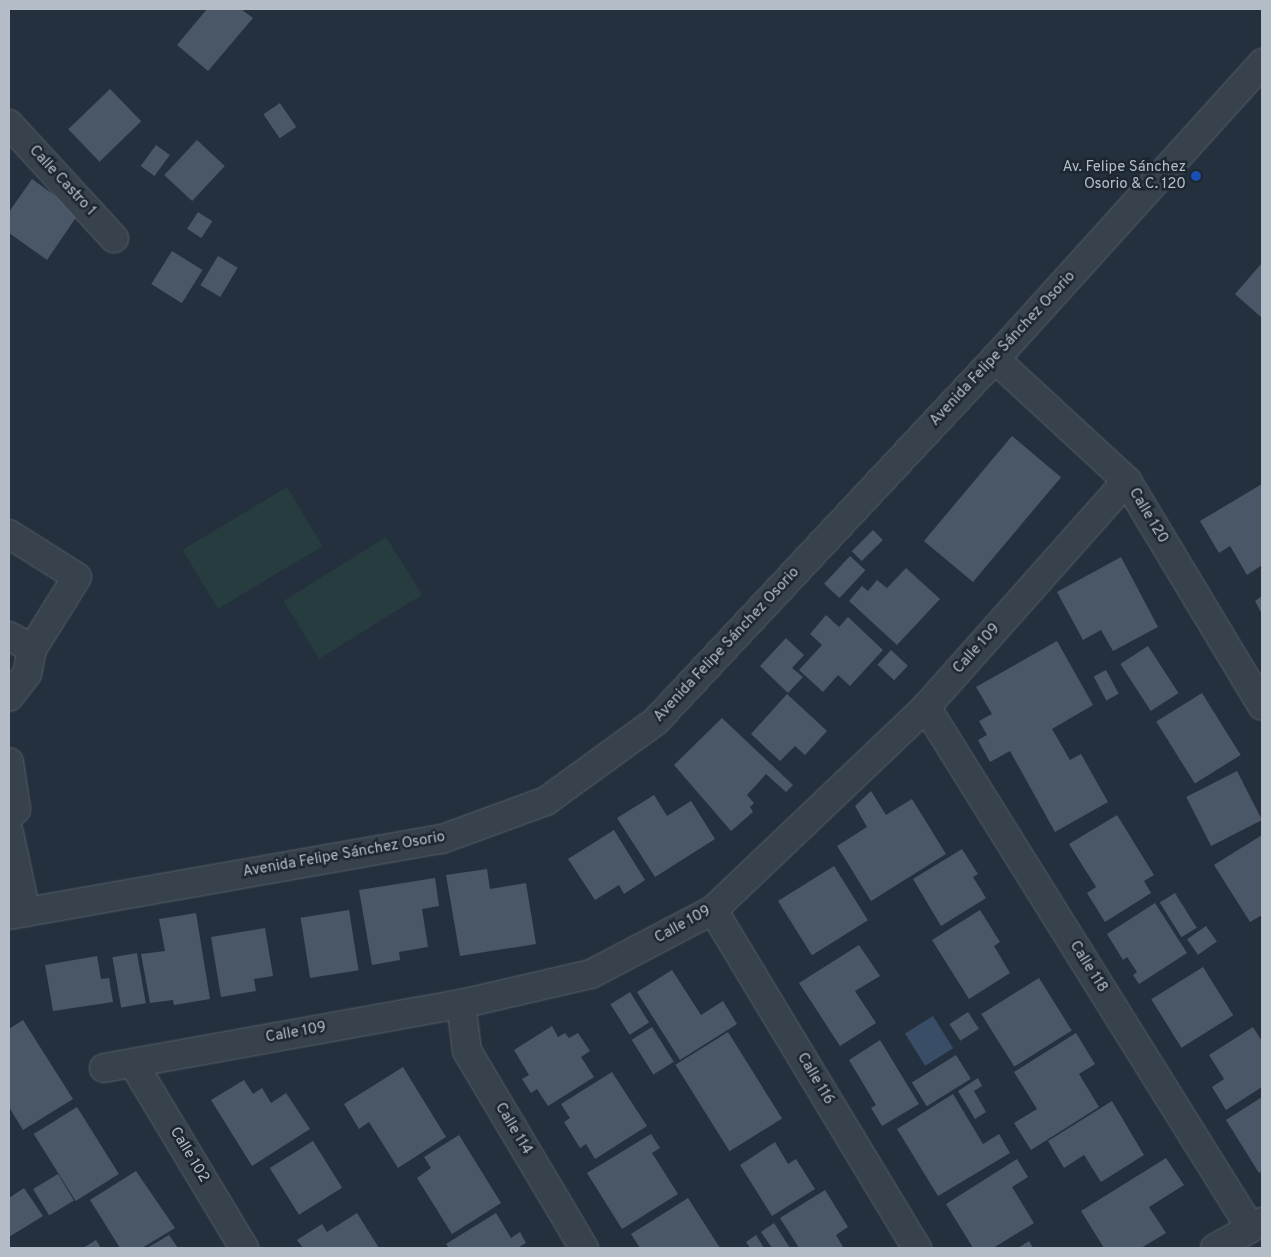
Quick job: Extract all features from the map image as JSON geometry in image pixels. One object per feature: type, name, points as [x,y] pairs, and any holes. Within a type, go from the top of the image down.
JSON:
[{"type":"street","name":"Avenida Felipe Sánchez Osorio","points":[[17,913],[442,839],[546,801],[656,721],[994,359],[1262,63]]},
{"type":"street","name":"Calle Castro 1","points":[[9,124],[114,238]]},
{"type":"street","name":"Calle 120","points":[[994,359],[1126,481],[1262,706]]},
{"type":"street","name":"Calle 109","points":[[104,1068],[461,1004],[591,974],[713,910],[926,707],[1126,481]]},
{"type":"street","points":[[9,534],[77,577],[32,649],[27,674],[9,697]]},
{"type":"street","points":[[9,636],[32,649]]},
{"type":"street","name":"Calle 118","points":[[926,707],[1256,1224]]},
{"type":"street","points":[[9,762],[16,809],[9,817]]},
{"type":"street","points":[[9,833],[17,913]]},
{"type":"street","name":"Calle 116","points":[[713,910],[917,1248]]},
{"type":"street","name":"Calle 114","points":[[461,1004],[467,1052],[584,1248]]},
{"type":"street","name":"Calle 102","points":[[133,1063],[244,1248]]},
{"type":"street","points":[[1215,1248],[1256,1224]]},
{"type":"green space","points":[[287,487],[323,546],[218,609],[182,550]]},
{"type":"green space","points":[[386,537],[422,595],[319,659],[283,601]]},
{"type":"water","points":[[933,1016],[953,1048],[925,1066],[905,1033]]},
{"type":"building","points":[[207,9],[241,9],[253,18],[208,71],[177,45]]},
{"type":"building","points":[[110,89],[141,121],[100,162],[68,129]]},
{"type":"building","points":[[280,103],[296,127],[280,138],[263,114]]},
{"type":"building","points":[[197,140],[225,166],[192,201],[164,175]]},
{"type":"building","points":[[156,145],[170,155],[154,176],[141,166]]},
{"type":"building","points":[[32,179],[79,213],[47,260],[9,233],[9,212]]},
{"type":"building","points":[[198,212],[212,221],[201,238],[187,229]]},
{"type":"building","points":[[172,251],[203,270],[182,303],[151,284]]},
{"type":"building","points":[[218,256],[238,268],[220,297],[200,285]]},
{"type":"building","points":[[1262,263],[1262,318],[1235,294]]},
{"type":"building","points":[[1012,436],[1061,477],[973,582],[924,541]]},
{"type":"building","points":[[1262,484],[1262,565],[1247,575],[1230,546],[1219,553],[1200,521]]},
{"type":"building","points":[[873,530],[883,540],[862,561],[852,551]]},
{"type":"building","points":[[850,556],[865,570],[839,598],[824,584]]},
{"type":"building","points":[[1121,557],[1158,627],[1113,651],[1101,630],[1083,640],[1057,592]]},
{"type":"building","points":[[906,568],[940,599],[897,645],[849,601],[862,586],[868,591],[877,580],[887,588]]},
{"type":"building","points":[[1262,596],[1262,614],[1255,601]]},
{"type":"building","points":[[826,615],[839,627],[848,617],[883,650],[850,686],[838,675],[823,692],[799,670],[822,645],[810,634]]},
{"type":"building","points":[[786,638],[804,655],[792,668],[803,677],[788,693],[760,666]]},
{"type":"building","points":[[1057,641],[1093,705],[1052,729],[1070,760],[1081,754],[1108,802],[1055,832],[1010,751],[990,762],[978,740],[987,735],[979,721],[992,714],[976,687]]},
{"type":"building","points":[[1148,646],[1178,693],[1151,711],[1120,664]]},
{"type":"building","points":[[891,650],[908,666],[894,680],[877,665]]},
{"type":"building","points":[[1106,670],[1119,694],[1106,700],[1094,677]]},
{"type":"building","points":[[1202,693],[1241,755],[1195,784],[1156,722]]},
{"type":"building","points":[[787,694],[827,731],[805,755],[795,746],[780,761],[751,734]]},
{"type":"building","points":[[722,718],[793,785],[786,792],[766,774],[747,795],[754,803],[750,807],[753,812],[731,831],[674,765]]},
{"type":"building","points":[[1237,771],[1262,820],[1211,846],[1186,797]]},
{"type":"building","points":[[871,791],[886,815],[912,799],[946,854],[871,901],[837,846],[867,827],[855,806]]},
{"type":"building","points":[[654,795],[667,816],[691,801],[715,839],[655,877],[617,818]]},
{"type":"building","points":[[1117,815],[1154,875],[1144,881],[1151,893],[1105,922],[1087,893],[1096,887],[1069,844]]},
{"type":"building","points":[[614,830],[645,880],[624,894],[619,885],[595,900],[568,859]]},
{"type":"building","points":[[1262,835],[1262,915],[1250,922],[1214,865]]},
{"type":"building","points":[[962,849],[978,874],[973,877],[986,898],[941,926],[913,879]]},
{"type":"building","points":[[834,866],[868,920],[812,955],[778,901]]},
{"type":"building","points":[[487,869],[490,889],[526,883],[536,944],[460,956],[446,875]]},
{"type":"building","points":[[435,878],[439,906],[422,909],[428,947],[399,952],[400,960],[372,965],[359,890]]},
{"type":"building","points":[[1175,893],[1197,928],[1181,937],[1160,903]]},
{"type":"building","points":[[1155,903],[1187,953],[1139,984],[1133,975],[1137,972],[1127,957],[1123,960],[1107,934]]},
{"type":"building","points":[[349,910],[359,970],[310,978],[301,918]]},
{"type":"building","points":[[980,910],[1000,942],[994,946],[1010,973],[969,999],[932,940]]},
{"type":"building","points":[[196,913],[210,999],[174,1005],[173,1000],[150,1003],[141,954],[165,951],[159,919]]},
{"type":"building","points":[[1206,926],[1217,942],[1198,955],[1187,939]]},
{"type":"building","points":[[265,928],[273,976],[254,979],[256,991],[221,997],[211,937]]},
{"type":"building","points":[[859,945],[880,976],[855,991],[876,1023],[840,1046],[799,983]]},
{"type":"building","points":[[137,953],[146,1003],[121,1008],[112,957]]},
{"type":"building","points":[[97,956],[101,979],[109,978],[113,1002],[53,1011],[45,965]]},
{"type":"building","points":[[1203,967],[1233,1015],[1181,1048],[1151,999]]},
{"type":"building","points":[[672,970],[701,1015],[723,1001],[737,1024],[680,1060],[637,992]]},
{"type":"building","points":[[1039,978],[1072,1031],[1014,1067],[981,1014]]},
{"type":"building","points":[[630,992],[649,1023],[630,1035],[610,1004]]},
{"type":"building","points":[[968,1012],[979,1029],[960,1041],[950,1024]]},
{"type":"building","points":[[23,1020],[73,1099],[23,1130],[9,1107],[9,1029]]},
{"type":"building","points":[[552,1026],[558,1037],[565,1033],[569,1038],[578,1033],[590,1051],[581,1057],[594,1077],[548,1106],[537,1089],[531,1093],[522,1079],[529,1075],[514,1050]]},
{"type":"building","points":[[652,1027],[674,1062],[653,1074],[632,1040]]},
{"type":"building","points":[[1253,1027],[1262,1041],[1262,1087],[1226,1110],[1212,1087],[1224,1079],[1209,1055]]},
{"type":"building","points":[[728,1032],[782,1119],[729,1151],[675,1065]]},
{"type":"building","points":[[1076,1033],[1095,1064],[1079,1074],[1099,1107],[1031,1150],[1014,1123],[1037,1109],[1014,1072]]},
{"type":"building","points":[[880,1040],[919,1104],[882,1126],[871,1108],[876,1105],[849,1060]]},
{"type":"building","points":[[956,1055],[971,1079],[927,1106],[912,1083]]},
{"type":"building","points":[[403,1067],[446,1137],[398,1168],[369,1122],[359,1129],[344,1104]]},
{"type":"building","points":[[612,1072],[647,1126],[595,1159],[586,1144],[580,1148],[564,1122],[570,1118],[561,1104]]},
{"type":"building","points":[[978,1078],[982,1086],[974,1091],[986,1112],[975,1119],[958,1091]]},
{"type":"building","points":[[244,1080],[253,1094],[262,1088],[271,1103],[286,1093],[310,1129],[252,1166],[211,1100]]},
{"type":"building","points":[[953,1094],[983,1144],[999,1134],[1010,1153],[938,1196],[897,1129]]},
{"type":"building","points":[[1262,1097],[1262,1171],[1259,1173],[1226,1120]]},
{"type":"building","points":[[1112,1101],[1144,1155],[1101,1182],[1084,1155],[1064,1168],[1048,1141]]},
{"type":"building","points":[[77,1107],[119,1174],[76,1201],[34,1134]]},
{"type":"building","points":[[651,1134],[660,1148],[652,1153],[678,1194],[622,1229],[587,1173]]},
{"type":"building","points":[[459,1135],[501,1203],[452,1234],[417,1178],[431,1168],[424,1157]]},
{"type":"building","points":[[313,1141],[342,1188],[299,1215],[270,1168]]},
{"type":"building","points":[[775,1142],[788,1164],[796,1159],[815,1189],[772,1216],[740,1165]]},
{"type":"building","points":[[1166,1158],[1184,1185],[1149,1207],[1166,1233],[1141,1248],[1104,1248],[1081,1211]]},
{"type":"building","points":[[1017,1159],[1028,1177],[1012,1187],[1034,1223],[993,1248],[973,1248],[946,1204]]},
{"type":"building","points":[[136,1171],[175,1228],[142,1248],[120,1248],[90,1200]]},
{"type":"building","points":[[58,1174],[74,1201],[49,1216],[33,1189]]},
{"type":"building","points":[[24,1188],[43,1216],[9,1237],[9,1198]]},
{"type":"building","points":[[825,1190],[848,1227],[836,1235],[843,1247],[799,1248],[780,1218]]},
{"type":"building","points":[[688,1198],[720,1248],[640,1248],[631,1234]]},
{"type":"building","points":[[357,1213],[379,1248],[303,1248],[297,1240],[322,1224],[327,1232]]},
{"type":"building","points":[[496,1213],[511,1238],[520,1232],[526,1243],[517,1248],[449,1248],[446,1244]]},
{"type":"building","points":[[774,1223],[790,1248],[772,1248],[761,1232]]},
{"type":"building","points":[[169,1235],[178,1248],[147,1248],[159,1241]]},
{"type":"building","points":[[756,1235],[764,1248],[750,1248],[746,1242]]},
{"type":"building","points":[[96,1240],[101,1248],[83,1248]]},
{"type":"building","points":[[1029,1241],[1033,1248],[1018,1248]]},
{"type":"place","name":"Av. Felipe Sánchez Osorio & C. 120","points":[[1196,176]]}]
